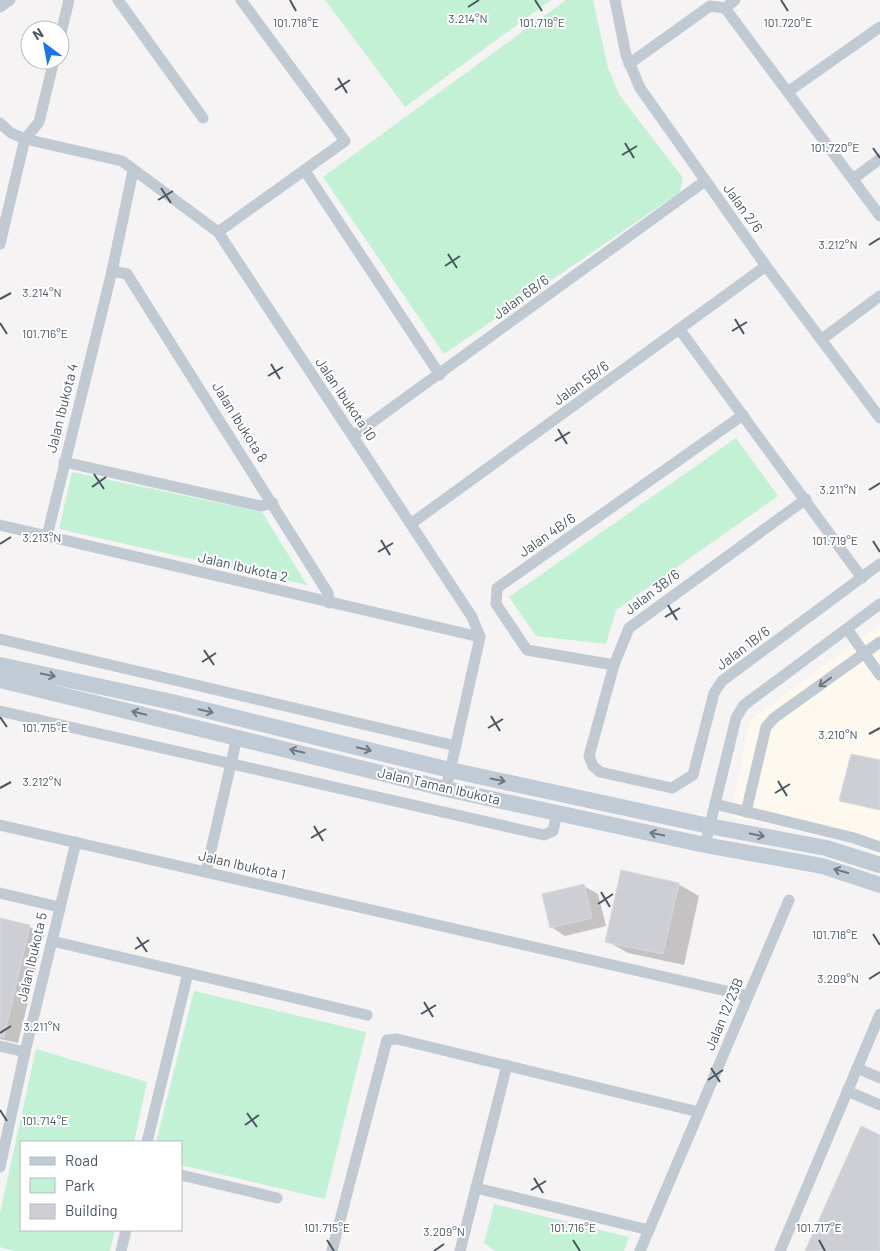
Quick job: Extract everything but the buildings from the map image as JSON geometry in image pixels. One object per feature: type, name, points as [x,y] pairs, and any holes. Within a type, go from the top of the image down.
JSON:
[{"type":"main road","name":"Jalan Taman Ibukota","points":[[0,665],[172,702],[450,770],[709,826],[826,848],[880,865]]},
{"type":"main road","name":"Jalan Taman Ibukota","points":[[0,680],[238,736],[446,789],[705,845],[822,866],[880,885]]},
{"type":"street","points":[[0,7],[10,0]]},
{"type":"street","points":[[64,20],[69,0]]},
{"type":"street","points":[[118,0],[203,118]]},
{"type":"street","points":[[218,232],[345,141],[241,0]]},
{"type":"street","name":"Jalan 2/6","points":[[615,0],[629,64],[640,88],[766,266],[880,418]]},
{"type":"street","points":[[725,8],[735,0]]},
{"type":"street","points":[[629,64],[710,6],[725,8],[789,91],[880,216]]},
{"type":"street","points":[[789,91],[880,27]]},
{"type":"street","points":[[0,244],[26,139],[39,122],[52,70]]},
{"type":"street","name":"Jalan Ibukota 10","points":[[0,123],[11,133],[26,139],[122,161],[218,232],[412,523],[472,617],[480,637]]},
{"type":"street","points":[[853,179],[880,159]]},
{"type":"street","name":"Jalan Ibukota 4","points":[[46,536],[112,271],[134,171]]},
{"type":"street","points":[[305,171],[440,375]]},
{"type":"street","name":"Jalan 6B/6","points":[[353,436],[440,375],[705,181]]},
{"type":"street","name":"Jalan 5B/6","points":[[412,523],[766,266]]},
{"type":"street","name":"Jalan Ibukota 8","points":[[112,271],[128,274],[328,592],[329,603]]},
{"type":"street","points":[[822,339],[880,296]]},
{"type":"street","points":[[680,330],[744,414],[862,578]]},
{"type":"street","name":"Jalan 4B/6","points":[[614,665],[527,650],[496,604],[498,588],[744,414]]},
{"type":"street","points":[[64,462],[261,506],[273,503]]},
{"type":"street","name":"Jalan 3B/6","points":[[643,783],[600,772],[592,766],[589,756],[614,665],[629,628],[635,621],[806,499]]},
{"type":"street","name":"Jalan Ibukota 2","points":[[0,525],[480,637]]},
{"type":"street","name":"Jalan 1B/6","points":[[643,783],[672,788],[694,775],[714,693],[722,681],[880,564]]},
{"type":"street","points":[[705,845],[736,718],[744,705],[880,604]]},
{"type":"street","points":[[847,629],[880,675]]},
{"type":"street","points":[[446,789],[480,637]]},
{"type":"street","points":[[0,639],[456,746]]},
{"type":"street","points":[[746,812],[766,727],[774,718],[880,642]]},
{"type":"street","points":[[172,702],[176,680]]},
{"type":"street","points":[[0,711],[544,835],[553,831],[557,813]]},
{"type":"street","points":[[206,872],[238,736]]},
{"type":"street","points":[[715,804],[854,838],[880,847]]},
{"type":"street","name":"Jalan Ibukota 1","points":[[0,825],[748,996]]},
{"type":"street","name":"Jalan Ibukota 5","points":[[0,1167],[5,1119],[25,1052],[76,842]]},
{"type":"street","points":[[0,893],[59,907]]},
{"type":"street","name":"Jalan 12/23B","points":[[640,1251],[789,900]]},
{"type":"street","points":[[52,941],[367,1015]]},
{"type":"street","points":[[147,1141],[188,973]]},
{"type":"street","points":[[780,1251],[880,1014]]},
{"type":"street","points":[[332,1251],[387,1040],[398,1039],[699,1112]]},
{"type":"street","points":[[0,1046],[25,1052]]},
{"type":"street","points":[[462,1250],[507,1066]]},
{"type":"street","points":[[857,1068],[880,1078]]},
{"type":"street","points":[[847,1091],[880,1106]]},
{"type":"street","points":[[182,1175],[277,1198]]},
{"type":"street","points":[[476,1188],[649,1230]]},
{"type":"street","points":[[121,1251],[126,1231]]},
{"type":"shaded area","points":[[880,624],[880,855],[848,842],[731,817],[750,720]]},
{"type":"green space","points":[[325,0],[551,0],[405,107]]},
{"type":"green space","points":[[566,0],[593,0],[608,68],[620,96],[683,178],[680,192],[444,354],[323,177]]},
{"type":"green space","points":[[736,438],[778,496],[616,610],[606,644],[536,636],[509,597]]},
{"type":"green space","points":[[72,472],[262,512],[307,585],[59,529]]},
{"type":"green space","points":[[194,991],[366,1032],[325,1199],[182,1165],[182,1141],[156,1141]]},
{"type":"green space","points":[[36,1049],[147,1082],[134,1141],[20,1141],[20,1231],[115,1231],[110,1251],[14,1251],[0,1247],[0,1213]]},
{"type":"green space","points":[[494,1204],[629,1237],[624,1251],[495,1251],[484,1243]]}]
